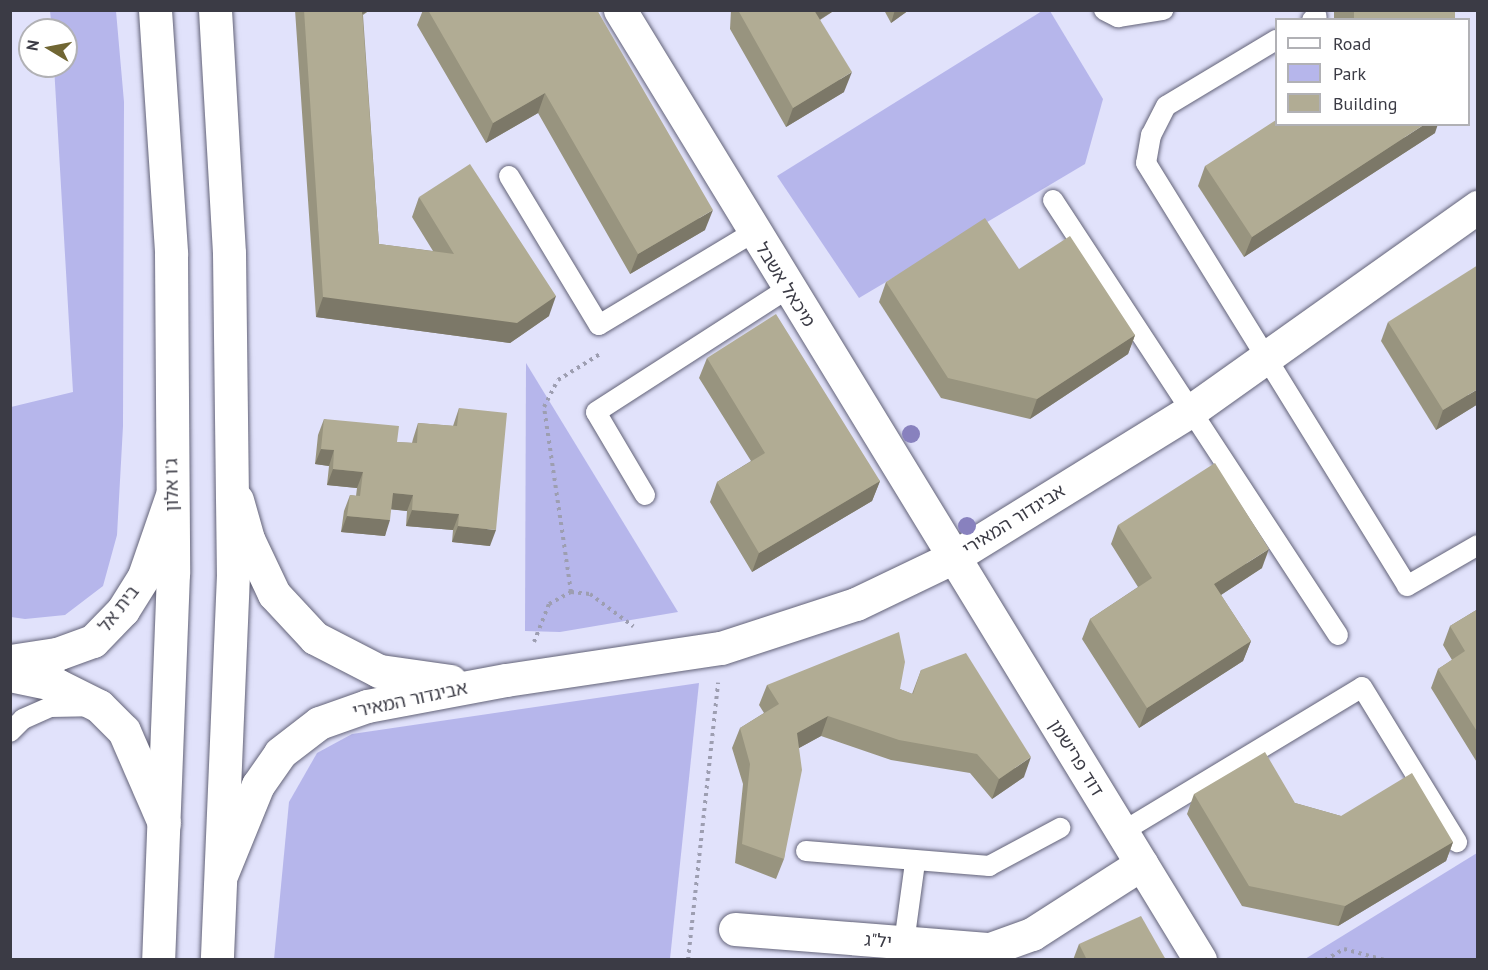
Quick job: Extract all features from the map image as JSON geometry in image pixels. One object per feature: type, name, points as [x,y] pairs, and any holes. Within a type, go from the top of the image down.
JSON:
[{"type":"street","name":"ג'ו אלון","points":[[155,10],[171,254],[172,496],[164,823],[158,960]]},
{"type":"street","points":[[215,10],[230,253],[232,479],[222,874],[217,960]]},
{"type":"street","name":"מיכאל אשבל","points":[[620,10],[752,233],[952,558]]},
{"type":"street","name":"אביגדור המאירי","points":[[222,874],[258,785],[280,753],[319,723],[367,706],[520,678],[721,648],[856,604],[952,558],[1192,410],[1473,215]]},
{"type":"street","name":"אביגדור המאירי","points":[[232,479],[248,539],[274,594],[315,638],[379,671],[434,681],[520,678]]},
{"type":"street","name":"בית אל","points":[[10,662],[57,654],[101,633],[144,576],[172,496]]},
{"type":"street","name":"דוד פרישמן","points":[[952,558],[1200,960]]},
{"type":"street","points":[[10,675],[57,685],[99,706],[124,731],[164,823]]},
{"type":"street","name":"יל\"ג","points":[[735,929],[990,949],[1032,934],[1141,864]]},
{"type":"lane","points":[[1104,10],[1138,17],[1163,10]]},
{"type":"lane","points":[[1275,41],[1166,106],[1151,135],[1146,163],[1268,357],[1407,586],[1478,545]]},
{"type":"lane","points":[[509,176],[599,325],[752,233]]},
{"type":"lane","points":[[1053,200],[1338,635]]},
{"type":"lane","points":[[645,495],[596,412],[787,289]]},
{"type":"lane","points":[[1122,832],[1362,687],[1457,842]]},
{"type":"lane","points":[[10,732],[23,719],[50,707],[99,706]]},
{"type":"lane","points":[[806,851],[915,863],[988,866],[1060,828]]},
{"type":"lane","points":[[904,943],[915,863]]},
{"type":"path","points":[[520,678],[539,622],[549,604],[571,592],[591,594],[629,620],[651,659]]},
{"type":"path","points":[[688,960],[721,648]]},
{"type":"path","points":[[1325,960],[1344,949],[1385,960]]},
{"type":"green space","points":[[50,11],[116,11],[124,102],[123,426],[117,535],[103,586],[65,615],[25,619],[11,617],[11,407],[73,392],[55,78],[78,78],[78,18],[51,18]]},
{"type":"green space","points":[[1042,11],[1050,11],[1103,99],[1085,164],[859,298],[777,176]]},
{"type":"green space","points":[[526,363],[678,612],[560,632],[525,631]]},
{"type":"green space","points":[[699,683],[670,959],[274,959],[289,802],[317,753],[352,734]]},
{"type":"green space","points":[[1477,853],[1477,959],[1305,959]]},
{"type":"building","points":[[304,10],[362,10],[379,244],[454,254],[419,197],[470,164],[556,296],[517,323],[323,297]]},
{"type":"building","points":[[428,10],[597,10],[713,210],[638,254],[545,93],[493,123]]},
{"type":"building","points":[[738,10],[814,10],[852,72],[793,108]]},
{"type":"building","points":[[1354,10],[1455,10],[1455,18],[1354,18]]},
{"type":"building","points":[[1275,121],[1275,126],[1422,126],[1252,237],[1205,166]]},
{"type":"building","points":[[985,218],[1019,269],[1070,236],[1135,335],[1037,399],[948,378],[886,282]]},
{"type":"building","points":[[1478,265],[1478,389],[1443,410],[1388,322]]},
{"type":"building","points":[[776,314],[880,481],[759,553],[717,482],[765,453],[707,358]]},
{"type":"building","points":[[459,408],[507,413],[496,530],[458,526],[459,514],[412,510],[413,495],[393,493],[390,520],[347,516],[350,495],[360,496],[363,472],[333,469],[334,450],[321,449],[324,419],[399,426],[397,442],[417,443],[418,423],[457,426]]},
{"type":"building","points":[[1215,463],[1269,549],[1214,584],[1251,641],[1147,708],[1090,619],[1152,578],[1118,525]]},
{"type":"building","points":[[1478,609],[1478,733],[1438,669],[1465,651],[1450,626]]},
{"type":"building","points":[[899,632],[905,662],[900,689],[913,694],[921,670],[966,653],[1031,757],[999,779],[977,754],[899,740],[828,716],[797,733],[802,770],[784,859],[742,844],[750,764],[740,728],[779,704],[767,685]]},
{"type":"building","points":[[1265,752],[1295,803],[1341,816],[1412,773],[1453,842],[1345,906],[1249,886],[1194,794]]},
{"type":"building","points":[[1141,916],[1166,960],[1087,960],[1079,944]]},
{"type":"building","points":[[776,958],[800,960],[776,960]]}]
